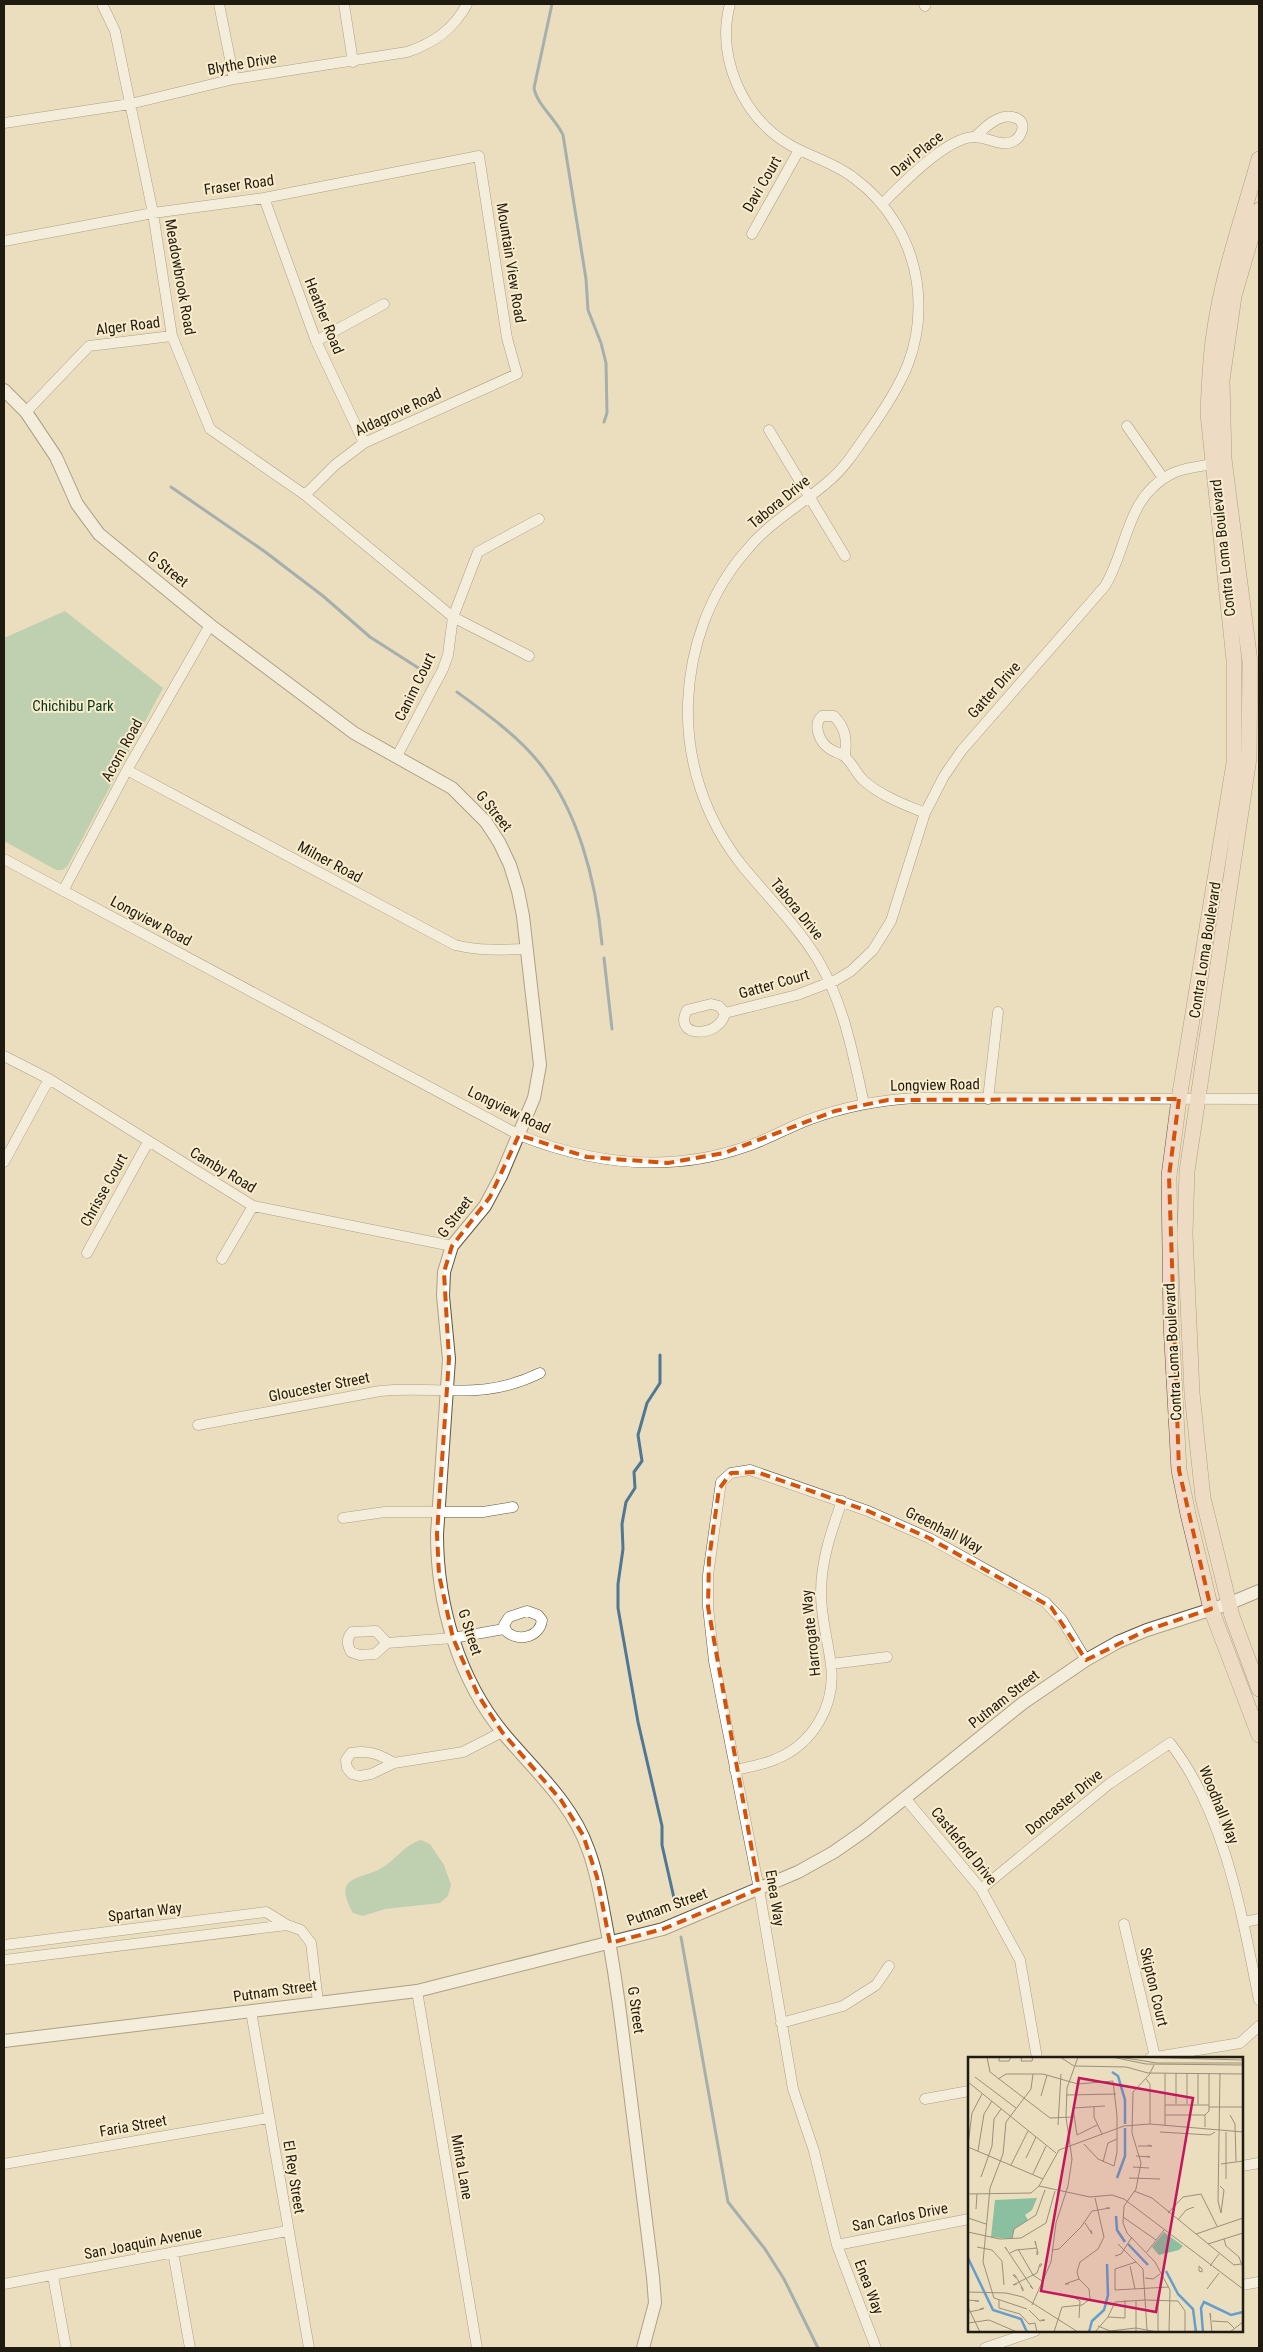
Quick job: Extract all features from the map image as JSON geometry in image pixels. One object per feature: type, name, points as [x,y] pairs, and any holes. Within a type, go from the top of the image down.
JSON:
[{"type":"main road","name":"Contra Loma Boulevard","points":[[1259,159],[1222,291],[1214,332],[1208,414],[1219,461],[1250,662],[1249,758],[1187,1171],[1185,1234],[1192,1394],[1203,1498],[1228,1604],[1259,1689]]},
{"type":"main road","name":"Contra Loma Boulevard","points":[[1259,210],[1234,296],[1223,371],[1219,461],[1234,660],[1234,763],[1169,1176],[1168,1229],[1179,1470],[1211,1609],[1259,1736]]},
{"type":"street","name":"Meadowbrook Road","points":[[102,4],[115,31],[153,213],[172,336],[210,429],[304,495],[453,617],[529,656]]},
{"type":"street","points":[[219,4],[234,79]]},
{"type":"street","points":[[344,4],[353,62]]},
{"type":"street","name":"Blythe Drive","points":[[4,123],[130,104],[234,79],[353,62],[407,52],[430,43],[450,28],[467,4]]},
{"type":"street","name":"Tabora Drive","points":[[730,4],[726,22],[726,45],[738,85],[749,106],[762,124],[782,140],[846,172],[865,187],[882,204],[903,238],[914,266],[919,311],[916,343],[908,369],[889,404],[838,473],[779,518],[755,540],[735,564],[717,592],[703,624],[693,660],[689,695],[688,724],[693,761],[698,779],[720,832],[742,866],[810,947],[830,982],[849,1035],[864,1104]]},
{"type":"street","name":"Davi Place","points":[[882,204],[918,168],[958,140],[975,137]]},
{"type":"street","name":"Davi Court","points":[[752,234],[799,150]]},
{"type":"street","name":"Fraser Road","points":[[4,241],[153,213],[264,198],[479,156]]},
{"type":"street","name":"Mountain View Road","points":[[479,156],[508,338],[517,374]]},
{"type":"street","name":"Heather Road","points":[[264,198],[316,341],[364,443]]},
{"type":"street","points":[[316,341],[384,304]]},
{"type":"street","name":"Alger Road","points":[[26,412],[88,346],[172,336]]},
{"type":"street","name":"Aldagrove Road","points":[[304,495],[335,465],[364,443],[517,374]]},
{"type":"street","name":"G Street","points":[[4,390],[26,412],[56,457],[77,504],[99,534],[210,625],[354,733],[452,788],[474,808],[495,835],[510,865],[518,891],[527,948],[540,1065],[534,1098],[490,1197],[452,1246],[446,1264],[442,1287],[448,1343],[448,1392],[438,1512],[437,1548],[439,1576],[453,1638],[471,1682],[502,1732],[561,1800],[583,1835],[597,1876],[610,1943],[653,2278],[654,2303],[643,2348]]},
{"type":"street","points":[[1127,426],[1163,478]]},
{"type":"street","points":[[769,430],[845,556]]},
{"type":"street","name":"Gatter Drive","points":[[830,982],[851,972],[867,958],[887,929],[895,911],[925,813],[944,776],[962,750],[1105,586],[1120,555],[1135,510],[1146,493],[1163,478],[1189,467],[1219,461]]},
{"type":"street","name":"Canim Court","points":[[397,756],[443,669],[448,655],[453,617],[478,552],[539,519]]},
{"type":"street","name":"Acorn Road","points":[[63,891],[127,770],[210,625]]},
{"type":"street","points":[[845,756],[854,770],[872,788],[925,813]]},
{"type":"street","name":"Milner Road","points":[[127,770],[455,945],[471,949],[493,950],[527,948]]},
{"type":"street","name":"Longview Road","points":[[4,859],[519,1135],[552,1148],[587,1157],[621,1162],[668,1163],[724,1154],[747,1147],[806,1121],[864,1104],[916,1098],[1259,1099]]},
{"type":"street","name":"Gatter Court","points":[[726,1013],[797,995],[830,982]]},
{"type":"street","points":[[988,1099],[998,1012]]},
{"type":"street","name":"Camby Road","points":[[4,1056],[49,1079],[253,1206],[452,1246]]},
{"type":"street","points":[[4,1162],[49,1079]]},
{"type":"street","name":"Chrisse Court","points":[[87,1253],[148,1142]]},
{"type":"street","points":[[222,1258],[253,1206]]},
{"type":"street","name":"Gloucester Street","points":[[198,1426],[380,1391],[418,1389],[448,1392],[505,1388],[540,1373]]},
{"type":"street","name":"Enea Way","points":[[757,1472],[737,1470],[725,1476],[721,1482],[708,1575],[710,1631],[759,1889],[794,2089],[814,2151],[837,2245],[876,2348]]},
{"type":"street","name":"Greenhall Way","points":[[757,1472],[842,1501],[907,1527],[1037,1597],[1057,1612],[1086,1660]]},
{"type":"street","name":"Harrogate Way","points":[[735,1770],[775,1760],[790,1752],[807,1739],[820,1721],[828,1701],[832,1675],[821,1610],[822,1574],[826,1551],[842,1501]]},
{"type":"street","points":[[342,1518],[385,1512],[483,1512],[513,1507]]},
{"type":"street","name":"Putnam Street","points":[[4,2040],[417,1991],[663,1929],[759,1889],[834,1852],[906,1798],[1023,1703],[1086,1660],[1118,1642],[1148,1630],[1228,1604],[1259,1591]]},
{"type":"street","points":[[387,1643],[453,1638],[504,1629]]},
{"type":"street","points":[[831,1664],[887,1657]]},
{"type":"street","points":[[394,1763],[463,1752],[502,1732]]},
{"type":"street","name":"Doncaster Drive","points":[[981,1889],[1109,1784],[1170,1743]]},
{"type":"street","name":"Woodhall Way","points":[[1170,1743],[1186,1763],[1216,1827],[1244,1922],[1259,2000]]},
{"type":"street","name":"Castleford Drive","points":[[906,1798],[981,1889],[1020,1960],[1037,2057]]},
{"type":"street","name":"Spartan Way","points":[[4,1945],[266,1912],[301,1930],[311,1943],[318,2002]]},
{"type":"street","points":[[1244,1922],[1259,1919]]},
{"type":"street","name":"Spartan Way","points":[[4,1960],[287,1924]]},
{"type":"street","name":"Skipton Court","points":[[1124,1924],[1153,2057]]},
{"type":"street","points":[[781,2023],[844,2006],[876,1985],[889,1966]]},
{"type":"street","name":"Minta Lane","points":[[417,1991],[477,2348]]},
{"type":"street","name":"El Rey Street","points":[[251,2011],[287,2230],[309,2348]]},
{"type":"street","points":[[1159,2057],[1240,2043],[1259,2026]]},
{"type":"street","points":[[925,2099],[968,2091]]},
{"type":"street","name":"Faria Street","points":[[4,2164],[268,2118]]},
{"type":"street","points":[[1243,2166],[1259,2163]]},
{"type":"street","name":"San Carlos Drive","points":[[837,2245],[968,2219]]},
{"type":"street","name":"San Joaquin Avenue","points":[[4,2284],[287,2230]]},
{"type":"street","points":[[173,2252],[190,2348]]},
{"type":"street","points":[[53,2276],[66,2348]]},
{"type":"street","points":[[1243,2285],[1259,2282]]},
{"type":"street","points":[[985,2348],[1032,2332]]},
{"type":"highlighted area","points":[[1179,1099],[1169,1176],[1179,1470],[1211,1609],[1147,1630],[1086,1660],[1051,1607],[929,1538],[868,1511],[757,1472],[731,1473],[719,1489],[709,1559],[708,1607],[759,1889],[663,1929],[610,1943],[597,1877],[583,1835],[561,1800],[502,1732],[478,1695],[453,1638],[439,1575],[437,1534],[449,1359],[444,1272],[452,1246],[490,1197],[519,1135],[587,1157],[668,1163],[724,1153],[835,1111],[888,1100]]},
{"type":"green space","name":"Chichibu Park","points":[[65,611],[163,688],[67,867],[62,870],[56,870],[4,841],[4,638]]},
{"type":"green space","points":[[421,1840],[430,1844],[444,1865],[451,1885],[448,1896],[440,1903],[385,1909],[363,1916],[353,1913],[345,1894],[348,1884],[356,1878],[380,1869],[410,1845]]},
{"type":"waterway","points":[[552,4],[534,88],[539,100],[563,135],[586,279],[588,310],[601,343],[606,363],[607,413],[604,422]]},
{"type":"waterway","points":[[171,487],[264,551],[323,596],[370,637],[420,669]]},
{"type":"waterway","points":[[457,692],[498,723],[528,750],[551,778],[574,822],[590,871],[602,944]]},
{"type":"waterway","points":[[604,958],[612,1029]]},
{"type":"waterway","points":[[660,1355],[660,1383],[647,1403],[638,1435],[642,1461],[634,1472],[635,1488],[626,1502],[622,1524],[623,1549],[618,1584],[618,1608],[638,1722],[662,1826],[662,1845],[676,1907]]},
{"type":"waterway","points":[[681,1937],[728,2202],[765,2249],[784,2279],[818,2348]]}]
